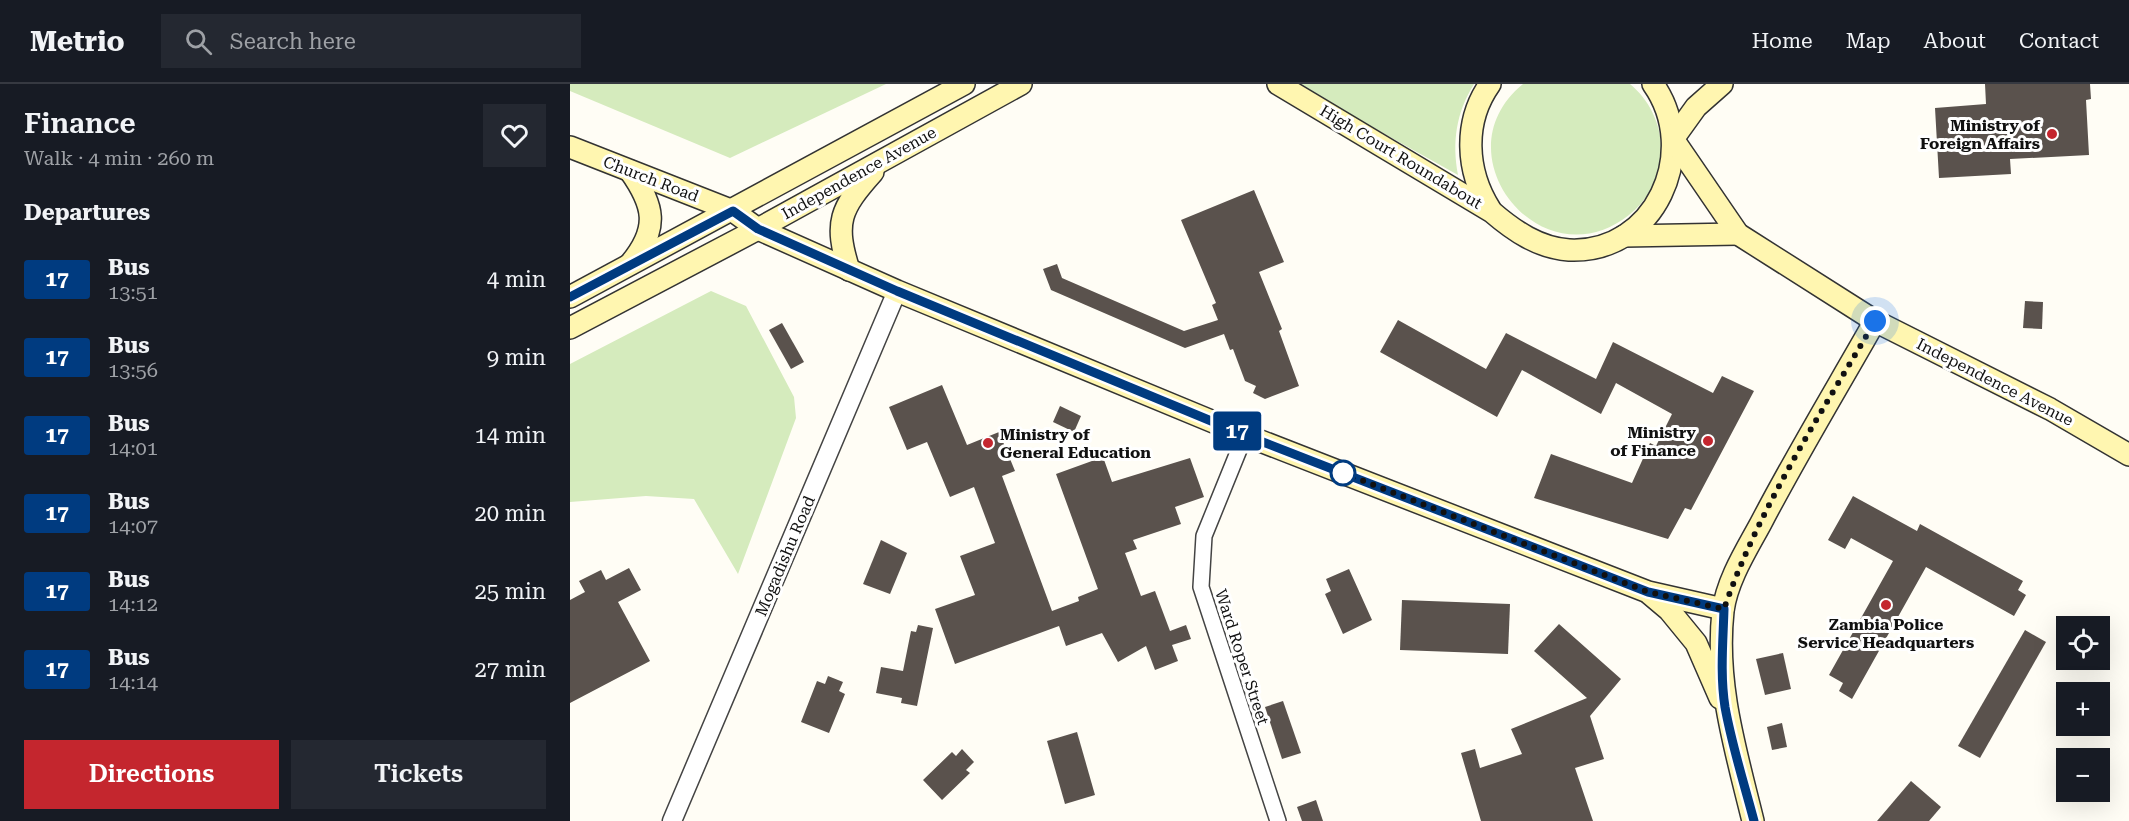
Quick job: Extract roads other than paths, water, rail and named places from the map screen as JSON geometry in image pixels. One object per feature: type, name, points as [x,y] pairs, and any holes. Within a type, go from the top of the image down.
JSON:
[{"type":"main road","name":"Independence Avenue","points":[[570,297],[733,211],[964,84]]},
{"type":"main road","name":"Independence Avenue","points":[[570,328],[758,229],[1021,84]]},
{"type":"main road","name":"High Court Roundabout","points":[[1278,84],[1492,212],[1514,231],[1539,243],[1569,250],[1597,247],[1624,236],[1645,217],[1662,194],[1672,167],[1673,139],[1662,96],[1653,84]]},
{"type":"main road","name":"High Court Roundabout","points":[[1490,84],[1482,95],[1473,118],[1470,142],[1472,167],[1479,191],[1492,212]]},
{"type":"main road","points":[[1673,139],[1696,107],[1722,84]]},
{"type":"main road","name":"Independence Avenue","points":[[1673,139],[1738,234],[1875,321],[2050,409],[2129,455]]},
{"type":"main road","name":"Church Road","points":[[570,147],[733,211],[758,229],[849,270],[1245,435],[1648,592]]},
{"type":"main road","points":[[849,270],[840,240],[841,217],[849,198],[883,160]]},
{"type":"main road","points":[[628,266],[638,254],[647,234],[650,214],[647,195],[630,171]]},
{"type":"main road","points":[[1624,236],[1738,234]]},
{"type":"main road","points":[[1754,821],[1725,706],[1721,658],[1724,609],[1740,563],[1778,489],[1875,321]]},
{"type":"main road","points":[[1648,592],[1724,609]]},
{"type":"main road","points":[[1648,592],[1669,610],[1696,643],[1716,693],[1725,706]]},
{"type":"street","name":"Mogadishu Road","points":[[672,821],[897,291]]},
{"type":"street","name":"Ward Roper Street","points":[[1245,435],[1209,521],[1202,552],[1201,586],[1278,821]]},
{"type":"place","name":"Ministry of Foreign Affairs","points":[[2052,134]]},
{"type":"place","name":"Ministry of Finance","points":[[1708,441]]},
{"type":"place","name":"Ministry of General Education","points":[[988,443]]},
{"type":"place","name":"Zambia Police Service Headquarters","points":[[1886,605]]}]
